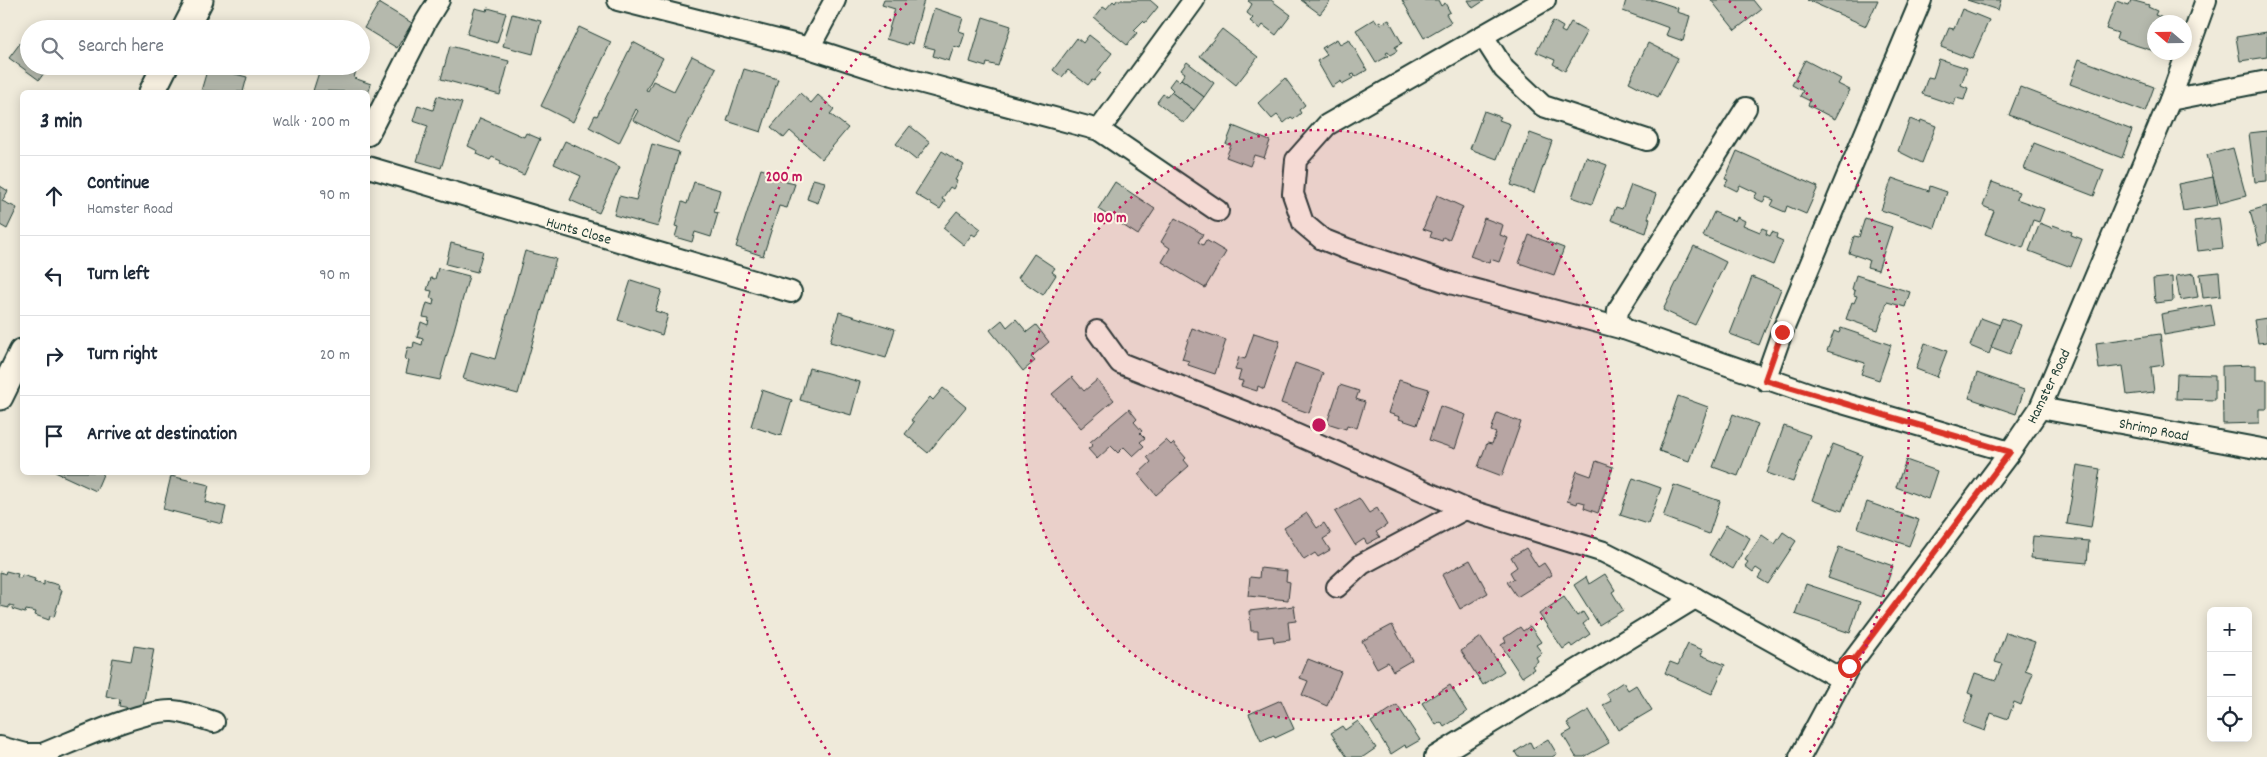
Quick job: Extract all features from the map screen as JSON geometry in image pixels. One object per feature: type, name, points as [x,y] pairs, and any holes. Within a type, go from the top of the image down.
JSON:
[{"type":"street","points":[[190,20],[200,0]]},
{"type":"street","points":[[370,131],[426,21],[439,0]]},
{"type":"street","points":[[618,0],[809,48],[893,74],[1099,130],[1218,211]]},
{"type":"street","points":[[809,48],[835,0]]},
{"type":"street","points":[[1099,130],[1194,0]]},
{"type":"street","points":[[1545,0],[1327,125],[1296,160],[1293,194],[1303,223],[1322,239],[1347,249],[1472,289],[1624,329],[1765,380],[2010,452]]},
{"type":"street","points":[[1765,380],[1782,332],[1921,0]]},
{"type":"street","name":"Hamster Road","points":[[1800,757],[1841,679],[2010,452],[2040,408],[2170,100],[2206,0]]},
{"type":"street","points":[[1483,36],[1504,69],[1543,106],[1647,140]]},
{"type":"street","points":[[153,90],[161,75]]},
{"type":"street","points":[[2170,100],[2267,81]]},
{"type":"street","points":[[1624,329],[1617,320],[1618,310],[1746,108]]},
{"type":"street","name":"Hunts Close","points":[[370,168],[791,292]]},
{"type":"street","points":[[1097,331],[1120,363],[1245,412],[1465,509],[1604,552],[1695,598],[1841,679]]},
{"type":"street","points":[[0,398],[20,356]]},
{"type":"street","name":"Shrimp Road","points":[[2040,408],[2267,450]]},
{"type":"street","points":[[1337,587],[1362,564],[1465,509]]},
{"type":"street","points":[[1435,757],[1695,598]]},
{"type":"street","points":[[0,747],[26,754],[42,754],[141,716],[164,711],[174,711],[214,722]]},
{"type":"building","points":[[884,0],[924,0],[912,44],[908,42],[907,45],[886,39],[895,9],[882,5]]},
{"type":"building","points":[[1117,0],[1150,0],[1158,7],[1145,23],[1143,21],[1134,30],[1137,33],[1127,45],[1094,18],[1103,7],[1106,9],[1113,1],[1115,3]]},
{"type":"building","points":[[1249,0],[1271,0],[1291,15],[1276,35],[1263,25],[1260,29],[1250,21],[1253,18],[1247,13],[1252,4]]},
{"type":"building","points":[[1301,0],[1331,0],[1320,14]]},
{"type":"building","points":[[1402,0],[1438,0],[1441,6],[1445,3],[1450,12],[1446,14],[1451,22],[1424,38]]},
{"type":"building","points":[[1468,0],[1485,0],[1473,8]]},
{"type":"building","points":[[1626,0],[1654,0],[1678,8],[1677,12],[1690,16],[1683,41],[1666,35],[1669,28],[1623,11]]},
{"type":"building","points":[[1711,0],[1753,0],[1761,10],[1735,30]]},
{"type":"building","points":[[1807,0],[1878,0],[1866,26]]},
{"type":"building","points":[[1967,0],[2001,0],[1998,10]]},
{"type":"building","points":[[2131,0],[2149,5],[2148,7],[2157,11],[2155,15],[2147,15],[2147,49],[2116,39],[2118,33],[2106,29],[2116,1],[2129,5]]},
{"type":"building","points":[[379,3],[412,23],[397,48],[370,32],[369,20]]},
{"type":"building","points":[[475,8],[487,11],[488,8],[506,13],[497,43],[467,34]]},
{"type":"building","points":[[934,8],[963,18],[959,31],[965,33],[960,48],[954,46],[949,61],[933,56],[935,49],[923,46]]},
{"type":"building","points":[[1962,9],[1989,20],[1972,59],[1941,47],[1949,28],[1954,29]]},
{"type":"building","points":[[512,14],[541,21],[533,54],[503,46]]},
{"type":"building","points":[[983,17],[1011,26],[998,66],[987,63],[986,67],[970,62]]},
{"type":"building","points":[[1374,19],[1377,23],[1380,21],[1381,24],[1389,20],[1402,43],[1395,47],[1397,51],[1390,55],[1388,52],[1386,53],[1388,56],[1376,63],[1356,30]]},
{"type":"building","points":[[1553,21],[1563,27],[1561,31],[1565,33],[1571,22],[1587,31],[1565,71],[1553,64],[1555,60],[1536,52]]},
{"type":"building","points":[[579,27],[611,42],[573,122],[541,106]]},
{"type":"building","points":[[1222,29],[1258,57],[1236,85],[1200,56]]},
{"type":"building","points":[[2267,32],[2267,57],[2240,61],[2236,37]]},
{"type":"building","points":[[1089,35],[1112,53],[1098,71],[1101,73],[1094,81],[1092,80],[1088,85],[1068,70],[1062,77],[1053,70],[1077,38],[1083,43]]},
{"type":"building","points":[[1337,39],[1340,44],[1349,39],[1367,70],[1355,77],[1354,74],[1351,75],[1353,78],[1342,84],[1341,81],[1332,87],[1317,61],[1327,55],[1322,48]]},
{"type":"building","points":[[633,42],[663,58],[646,90],[648,91],[653,81],[674,91],[692,56],[716,68],[678,143],[633,120],[638,111],[636,109],[619,143],[589,127],[595,115],[597,116]]},
{"type":"building","points":[[20,43],[20,66],[9,58]]},
{"type":"building","points":[[1648,43],[1678,58],[1658,97],[1629,82]]},
{"type":"building","points":[[450,46],[509,61],[500,95],[441,79]]},
{"type":"building","points":[[1939,59],[1967,68],[1961,85],[1968,88],[1964,100],[1956,98],[1954,105],[1922,94],[1928,77],[1933,78]]},
{"type":"building","points":[[2079,59],[2154,87],[2145,112],[2070,84]]},
{"type":"building","points":[[1805,60],[1841,79],[1838,84],[1850,90],[1835,119],[1808,105],[1810,101],[1800,96],[1803,91],[1792,85]]},
{"type":"building","points":[[1187,62],[1214,83],[1204,97],[1181,79],[1185,73],[1181,70]]},
{"type":"building","points":[[744,69],[778,79],[761,132],[727,121]]},
{"type":"building","points":[[32,75],[43,75],[39,80]]},
{"type":"building","points":[[206,75],[239,75],[247,77],[244,90],[201,90]]},
{"type":"building","points":[[318,75],[355,75],[354,78],[371,84],[369,90],[313,90]]},
{"type":"building","points":[[1175,78],[1179,81],[1181,79],[1204,97],[1194,110],[1171,92],[1173,90],[1169,86]]},
{"type":"building","points":[[1285,78],[1305,105],[1299,110],[1301,113],[1294,119],[1291,117],[1284,123],[1277,115],[1272,119],[1258,103]]},
{"type":"building","points":[[2020,87],[2132,130],[2122,158],[2009,115]]},
{"type":"building","points":[[1171,92],[1194,110],[1184,123],[1157,102],[1163,94],[1167,97]]},
{"type":"building","points":[[800,93],[811,103],[818,95],[834,109],[830,114],[848,128],[822,159],[790,131],[784,138],[771,127]]},
{"type":"building","points":[[437,96],[462,103],[441,168],[417,161],[428,126],[413,121],[418,105],[433,110]]},
{"type":"building","points":[[1484,111],[1501,117],[1499,120],[1510,124],[1497,159],[1470,149]]},
{"type":"building","points":[[480,118],[524,137],[526,133],[540,139],[524,175],[500,164],[501,161],[492,157],[490,160],[477,154],[478,151],[468,146]]},
{"type":"building","points":[[1910,119],[1920,123],[1921,120],[1936,126],[1922,163],[1898,151]]},
{"type":"building","points":[[910,126],[930,142],[916,160],[896,144]]},
{"type":"building","points":[[1233,126],[1270,141],[1264,158],[1254,155],[1250,166],[1226,157],[1231,145],[1226,144]]},
{"type":"building","points":[[2267,131],[2267,181],[2255,182],[2249,133]]},
{"type":"building","points":[[1530,133],[1552,141],[1534,193],[1511,185]]},
{"type":"building","points":[[565,141],[620,167],[599,213],[570,200],[581,176],[554,164]]},
{"type":"building","points":[[2034,143],[2104,170],[2094,196],[2024,169]]},
{"type":"building","points":[[652,144],[679,152],[658,227],[614,215],[619,196],[636,200]]},
{"type":"building","points":[[2233,148],[2246,196],[2220,203],[2207,155]]},
{"type":"building","points":[[942,151],[964,165],[955,180],[957,181],[953,189],[950,187],[942,199],[945,201],[940,209],[915,194]]},
{"type":"building","points":[[1737,151],[1818,187],[1806,214],[1787,206],[1785,212],[1771,206],[1774,200],[1766,197],[1763,202],[1754,198],[1757,193],[1740,185],[1737,191],[1725,185],[1728,180],[1725,179]]},
{"type":"building","points":[[1586,157],[1607,165],[1592,204],[1572,197]]},
{"type":"building","points":[[761,169],[788,177],[786,182],[795,184],[787,208],[779,206],[763,256],[736,247]]},
{"type":"building","points":[[2213,177],[2218,205],[2183,211],[2178,184]]},
{"type":"building","points":[[1892,178],[1929,191],[1930,186],[1947,192],[1935,228],[1881,210]]},
{"type":"building","points":[[813,179],[825,182],[818,203],[807,199]]},
{"type":"building","points":[[694,182],[720,190],[714,212],[718,213],[711,237],[695,232],[692,242],[675,237],[678,227],[675,226],[682,202],[687,204]]},
{"type":"building","points":[[1115,182],[1155,209],[1138,235],[1098,209]]},
{"type":"building","points":[[1992,182],[2019,192],[2016,199],[2044,209],[2039,222],[2033,220],[2023,248],[1985,234],[1994,211],[1983,206]]},
{"type":"building","points":[[1631,185],[1656,194],[1648,218],[1650,219],[1646,233],[1611,220],[1616,207],[1622,209]]},
{"type":"building","points":[[0,186],[8,191],[2,201],[17,208],[7,229],[0,225]]},
{"type":"building","points":[[1437,195],[1463,207],[1449,240],[1443,237],[1442,241],[1430,237],[1432,232],[1423,229]]},
{"type":"building","points":[[2267,206],[2267,242],[2259,245],[2250,211]]},
{"type":"building","points":[[957,211],[981,229],[975,236],[972,234],[964,245],[943,228]]},
{"type":"building","points":[[1714,212],[1735,221],[1737,217],[1745,221],[1743,225],[1760,232],[1762,228],[1767,230],[1766,234],[1770,236],[1772,232],[1777,234],[1776,238],[1783,241],[1773,265],[1703,236]]},
{"type":"building","points":[[1175,218],[1203,234],[1198,242],[1203,245],[1206,240],[1226,252],[1205,288],[1162,262],[1170,248],[1161,242]]},
{"type":"building","points":[[1484,218],[1503,225],[1500,235],[1508,238],[1499,262],[1490,259],[1489,263],[1470,256]]},
{"type":"building","points":[[1865,218],[1892,227],[1878,270],[1867,267],[1869,260],[1849,253],[1854,236],[1859,237]]},
{"type":"building","points":[[2219,218],[2223,248],[2198,251],[2194,221]]},
{"type":"building","points":[[2040,223],[2052,228],[2053,225],[2072,232],[2071,235],[2082,239],[2071,267],[2029,251]]},
{"type":"building","points":[[1529,235],[1564,248],[1554,275],[1519,263]]},
{"type":"building","points":[[451,243],[483,251],[477,272],[446,264]]},
{"type":"building","points":[[1694,246],[1726,262],[1695,325],[1663,310]]},
{"type":"building","points":[[525,251],[556,259],[518,394],[463,379],[471,352],[495,359]]},
{"type":"building","points":[[1034,254],[1055,268],[1052,272],[1056,275],[1043,295],[1018,278]]},
{"type":"building","points":[[438,268],[469,276],[440,380],[406,373],[409,360],[405,359],[408,347],[413,348],[414,342],[422,345],[423,339],[417,337],[421,322],[428,325],[429,318],[423,317],[427,303],[433,305],[434,299],[430,298],[432,291],[427,290],[431,278],[435,279]]},
{"type":"building","points":[[2219,272],[2221,296],[2203,298],[2200,274]]},
{"type":"building","points":[[2194,273],[2198,297],[2180,300],[2176,276]]},
{"type":"building","points":[[1856,275],[1910,292],[1905,307],[1887,302],[1878,330],[1846,319],[1852,302],[1854,303],[1857,296],[1854,295],[1855,291],[1852,289]]},
{"type":"building","points":[[1752,277],[1781,289],[1759,345],[1730,334]]},
{"type":"building","points":[[2172,277],[2173,301],[2155,303],[2153,279]]},
{"type":"building","points":[[631,280],[662,290],[655,311],[668,315],[662,335],[618,320]]},
{"type":"building","points":[[2211,305],[2215,326],[2164,335],[2161,314]]},
{"type":"building","points":[[839,312],[895,329],[886,358],[830,342]]},
{"type":"building","points":[[1981,318],[2000,325],[1989,354],[1970,346]]},
{"type":"building","points":[[2002,318],[2021,325],[2010,354],[1991,347]]},
{"type":"building","points":[[2267,318],[2267,342],[2258,343],[2254,320]]},
{"type":"building","points":[[1016,319],[1027,332],[1036,325],[1049,342],[1031,357],[1035,361],[1023,371],[990,330],[1002,320],[1007,327]]},
{"type":"building","points":[[1192,328],[1226,340],[1215,374],[1188,365],[1189,361],[1182,359]]},
{"type":"building","points":[[1841,328],[1891,345],[1879,380],[1861,374],[1865,363],[1827,351],[1834,331],[1839,333]]},
{"type":"building","points":[[1254,333],[1280,341],[1264,389],[1258,386],[1257,391],[1241,386],[1243,381],[1238,380],[1241,371],[1235,370],[1239,357],[1245,359]]},
{"type":"building","points":[[2160,334],[2164,365],[2151,367],[2154,392],[2127,395],[2123,366],[2099,369],[2096,343]]},
{"type":"building","points":[[1925,343],[1947,351],[1937,377],[1916,369]]},
{"type":"building","points":[[1295,363],[1323,373],[1309,413],[1281,403]]},
{"type":"building","points":[[2256,365],[2256,380],[2267,380],[2267,409],[2259,409],[2259,423],[2223,424],[2222,366]]},
{"type":"building","points":[[809,368],[860,382],[851,415],[800,400]]},
{"type":"building","points":[[1977,373],[2024,390],[2016,414],[1969,398]]},
{"type":"building","points":[[2177,374],[2215,375],[2215,400],[2176,399]]},
{"type":"building","points":[[1072,377],[1084,391],[1097,380],[1114,400],[1081,428],[1052,394]]},
{"type":"building","points":[[1399,380],[1429,389],[1417,425],[1388,413]]},
{"type":"building","points":[[1340,385],[1359,391],[1356,399],[1365,402],[1357,428],[1347,425],[1346,429],[1327,423]]},
{"type":"building","points":[[943,388],[966,407],[928,453],[905,434],[914,422],[911,420],[930,397],[933,400]]},
{"type":"building","points":[[762,390],[792,400],[781,436],[751,426]]},
{"type":"building","points":[[1678,396],[1708,407],[1689,461],[1659,451]]},
{"type":"building","points":[[1440,406],[1466,415],[1455,449],[1429,440]]},
{"type":"building","points":[[1129,409],[1137,419],[1134,422],[1145,438],[1140,442],[1144,446],[1133,456],[1124,447],[1118,453],[1111,446],[1097,459],[1088,449],[1093,445],[1090,442]]},
{"type":"building","points":[[1497,413],[1521,422],[1502,476],[1478,467],[1487,443],[1492,444],[1496,433],[1491,431]]},
{"type":"building","points":[[1733,414],[1758,424],[1738,476],[1713,467]]},
{"type":"building","points":[[1784,426],[1810,435],[1793,482],[1767,473]]},
{"type":"building","points":[[1166,440],[1171,445],[1173,443],[1186,458],[1184,460],[1189,466],[1156,495],[1138,474],[1151,462],[1147,457]]},
{"type":"building","points":[[1833,444],[1862,455],[1842,511],[1812,500]]},
{"type":"building","points":[[1906,460],[1937,471],[1928,499],[1896,487]]},
{"type":"building","points":[[1596,461],[1613,467],[1598,513],[1584,508],[1585,503],[1578,501],[1577,504],[1567,501],[1577,471],[1591,476]]},
{"type":"building","points":[[2077,465],[2100,469],[2091,528],[2067,524]]},
{"type":"building","points":[[61,475],[103,475],[96,491]]},
{"type":"building","points":[[171,476],[209,485],[205,502],[226,507],[222,524],[163,509]]},
{"type":"building","points":[[1633,478],[1661,488],[1648,524],[1620,515]]},
{"type":"building","points":[[1674,485],[1720,501],[1709,534],[1663,517]]},
{"type":"building","points":[[1359,498],[1369,513],[1377,508],[1387,525],[1376,532],[1380,537],[1367,544],[1364,539],[1355,545],[1335,512]]},
{"type":"building","points":[[1867,502],[1919,520],[1909,546],[1858,528]]},
{"type":"building","points":[[1307,513],[1317,528],[1324,523],[1331,534],[1323,539],[1330,550],[1318,557],[1315,553],[1304,560],[1284,528]]},
{"type":"building","points":[[1726,525],[1750,538],[1733,569],[1709,555]]},
{"type":"building","points":[[1783,532],[1796,541],[1768,584],[1758,578],[1762,572],[1756,568],[1753,572],[1745,566],[1748,562],[1745,560],[1762,535],[1775,544]]},
{"type":"building","points":[[2033,536],[2089,541],[2087,563],[2031,558]]},
{"type":"building","points":[[1839,547],[1893,566],[1882,597],[1828,578]]},
{"type":"building","points":[[1526,548],[1538,567],[1544,563],[1552,575],[1517,597],[1507,582],[1514,579],[1510,572],[1517,567],[1511,557]]},
{"type":"building","points":[[1470,560],[1488,593],[1460,609],[1442,575]]},
{"type":"building","points":[[1260,568],[1287,571],[1286,581],[1290,582],[1288,600],[1248,596],[1250,577],[1259,578]]},
{"type":"building","points":[[6,571],[18,574],[17,577],[21,578],[22,575],[35,579],[34,582],[44,585],[44,581],[59,585],[58,589],[62,590],[54,617],[50,616],[49,620],[35,615],[36,612],[26,610],[25,613],[12,609],[14,606],[9,605],[9,608],[0,606],[0,572],[5,574]]},
{"type":"building","points":[[1605,574],[1615,590],[1612,592],[1623,610],[1599,625],[1574,585],[1586,577],[1589,584]]},
{"type":"building","points":[[1806,584],[1860,602],[1850,633],[1795,614]]},
{"type":"building","points":[[1564,597],[1577,616],[1583,612],[1588,620],[1583,624],[1590,634],[1572,647],[1570,644],[1563,649],[1539,614]]},
{"type":"building","points":[[1294,606],[1296,621],[1288,622],[1290,640],[1274,642],[1273,636],[1258,638],[1258,631],[1251,631],[1249,611]]},
{"type":"building","points":[[1392,625],[1412,660],[1393,671],[1388,662],[1377,668],[1362,641]]},
{"type":"building","points":[[1530,626],[1541,642],[1536,645],[1542,653],[1536,657],[1538,661],[1532,666],[1534,669],[1522,677],[1501,645],[1506,642],[1504,638],[1520,627],[1523,631]]},
{"type":"building","points":[[2006,632],[2035,642],[2025,670],[2033,673],[2021,705],[2014,702],[2008,719],[1991,713],[1985,731],[1963,723],[1973,695],[1968,693],[1975,673],[1996,680],[2002,664],[1995,662]]},
{"type":"building","points":[[1481,637],[1504,671],[1483,685],[1461,651]]},
{"type":"building","points":[[1688,644],[1703,650],[1701,655],[1725,665],[1712,694],[1665,673],[1670,662],[1678,665]]},
{"type":"building","points":[[134,646],[154,649],[142,710],[119,706],[120,699],[106,696],[113,658],[131,661]]},
{"type":"building","points":[[1308,659],[1341,672],[1327,706],[1302,695],[1308,681],[1300,678]]},
{"type":"building","points":[[1623,682],[1628,690],[1636,685],[1652,710],[1618,730],[1603,705],[1611,701],[1606,693]]},
{"type":"building","points":[[1450,685],[1467,712],[1444,727],[1441,722],[1436,725],[1422,703]]},
{"type":"building","points":[[1281,700],[1294,729],[1275,738],[1274,735],[1261,741],[1249,714]]},
{"type":"building","points":[[1397,705],[1420,740],[1406,748],[1405,745],[1391,754],[1371,722]]},
{"type":"building","points":[[1589,710],[1609,743],[1584,757],[1576,757],[1563,735],[1572,730],[1567,723]]},
{"type":"building","points":[[1358,721],[1376,748],[1363,757],[1347,757],[1331,733],[1342,726],[1345,730]]},
{"type":"building","points":[[1548,739],[1557,754],[1552,757],[1518,757],[1515,752],[1530,742],[1533,748]]},
{"type":"route","points":[[1782,332],[1770,360],[1765,380],[2010,452],[1849,666]]}]
